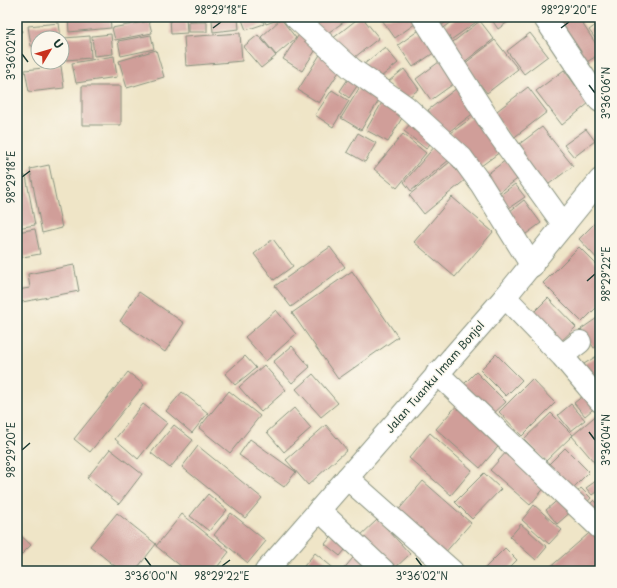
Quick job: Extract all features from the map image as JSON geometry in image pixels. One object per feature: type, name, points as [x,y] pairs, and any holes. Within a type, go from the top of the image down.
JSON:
[{"type":"street","points":[[295,17],[352,69],[405,106],[462,158],[481,184],[532,266]]},
{"type":"street","points":[[422,17],[494,128],[564,225]]},
{"type":"street","points":[[544,17],[600,101]]},
{"type":"street","name":"Jalan Tuanku Imam Bonjol","points":[[266,571],[532,266],[600,180]]},
{"type":"street","points":[[505,297],[562,356],[600,401]]},
{"type":"street","points":[[562,356],[580,342]]},
{"type":"street","points":[[437,374],[600,528]]},
{"type":"street","points":[[346,478],[452,571]]},
{"type":"street","points":[[319,510],[384,571]]},
{"type":"building","points":[[17,17],[19,17],[22,32],[17,32]]},
{"type":"building","points":[[68,17],[110,17],[111,28],[70,32]]},
{"type":"building","points":[[121,17],[148,17],[148,21],[121,22]]},
{"type":"building","points":[[170,17],[186,17],[187,33],[171,34]]},
{"type":"building","points":[[189,17],[208,17],[208,20],[189,21]]},
{"type":"building","points":[[241,17],[261,17],[264,24],[246,30]]},
{"type":"building","points":[[263,17],[287,17],[266,24]]},
{"type":"building","points":[[304,17],[351,17],[319,39]]},
{"type":"building","points":[[362,17],[379,38],[350,61],[332,39]]},
{"type":"building","points":[[380,17],[416,17],[419,21],[395,38]]},
{"type":"building","points":[[430,17],[453,17],[438,28]]},
{"type":"building","points":[[458,17],[477,17],[479,20],[448,42],[440,31]]},
{"type":"building","points":[[490,17],[515,17],[498,29]]},
{"type":"building","points":[[555,17],[578,17],[600,50],[600,54],[585,63]]},
{"type":"building","points":[[238,18],[239,29],[213,32],[212,20]]},
{"type":"building","points":[[281,19],[296,38],[276,55],[261,37]]},
{"type":"building","points":[[149,21],[152,33],[115,40],[112,28]]},
{"type":"building","points":[[480,21],[494,39],[463,63],[449,45]]},
{"type":"building","points":[[188,22],[207,22],[207,32],[188,32]]},
{"type":"building","points":[[600,22],[600,45],[589,30]]},
{"type":"building","points":[[59,23],[60,30],[30,30],[30,39],[28,26]]},
{"type":"building","points":[[425,26],[441,48],[413,67],[398,45]]},
{"type":"building","points":[[240,33],[242,61],[186,66],[184,37]]},
{"type":"building","points":[[300,33],[319,45],[302,71],[283,59]]},
{"type":"building","points":[[530,33],[548,56],[524,74],[507,51]]},
{"type":"building","points":[[111,34],[113,54],[94,56],[92,36]]},
{"type":"building","points":[[151,35],[154,49],[121,56],[118,41]]},
{"type":"building","points":[[258,35],[276,56],[261,68],[243,47]]},
{"type":"building","points":[[90,36],[91,58],[70,60],[70,38]]},
{"type":"building","points":[[495,40],[518,69],[487,93],[464,64]]},
{"type":"building","points":[[17,41],[23,67],[17,68]]},
{"type":"building","points":[[385,47],[398,63],[376,81],[363,65]]},
{"type":"building","points":[[156,50],[164,77],[127,88],[119,61]]},
{"type":"building","points":[[321,53],[342,67],[319,103],[298,90]]},
{"type":"building","points":[[114,56],[117,77],[76,83],[72,63]]},
{"type":"building","points":[[443,59],[459,80],[431,100],[416,79]]},
{"type":"building","points":[[404,69],[419,89],[404,101],[389,81]]},
{"type":"building","points":[[25,70],[62,70],[64,88],[29,92]]},
{"type":"building","points":[[564,70],[589,103],[562,125],[536,91]]},
{"type":"building","points":[[350,76],[359,83],[349,98],[340,91]]},
{"type":"building","points":[[361,85],[381,97],[361,130],[341,118]]},
{"type":"building","points":[[461,85],[479,109],[446,134],[428,110]]},
{"type":"building","points":[[82,86],[121,86],[121,125],[82,125]]},
{"type":"building","points":[[528,87],[547,112],[512,139],[493,114]]},
{"type":"building","points":[[332,90],[349,101],[333,127],[315,115]]},
{"type":"building","points":[[384,99],[406,111],[388,142],[366,130]]},
{"type":"building","points":[[478,113],[504,149],[477,169],[451,133]]},
{"type":"building","points":[[412,122],[433,140],[426,149],[404,131]]},
{"type":"building","points":[[542,127],[573,166],[545,187],[514,148]]},
{"type":"building","points":[[586,129],[595,141],[574,157],[564,145]]},
{"type":"building","points":[[358,133],[376,143],[365,162],[347,152]]},
{"type":"building","points":[[403,134],[426,153],[397,188],[374,169]]},
{"type":"building","points":[[436,145],[449,160],[411,191],[404,182]]},
{"type":"building","points":[[506,160],[520,177],[496,195],[482,178]]},
{"type":"building","points":[[450,162],[465,180],[424,214],[409,195]]},
{"type":"building","points":[[49,165],[62,228],[42,233],[30,169]]},
{"type":"building","points":[[26,176],[35,225],[17,228],[17,177]]},
{"type":"building","points":[[515,184],[525,197],[506,210],[496,198]]},
{"type":"building","points":[[452,197],[493,232],[455,277],[414,242]]},
{"type":"building","points":[[524,200],[541,223],[522,237],[505,215]]},
{"type":"building","points":[[596,222],[600,226],[600,262],[579,239]]},
{"type":"building","points":[[35,229],[40,254],[17,258],[17,232]]},
{"type":"building","points":[[273,239],[293,266],[274,280],[254,254]]},
{"type":"building","points":[[330,247],[345,267],[291,307],[275,286]]},
{"type":"building","points":[[579,247],[600,268],[600,304],[582,322],[543,283]]},
{"type":"building","points":[[74,265],[79,291],[17,303],[17,290],[30,288],[28,274]]},
{"type":"building","points":[[352,271],[398,337],[338,379],[292,313]]},
{"type":"building","points":[[139,292],[184,323],[165,352],[120,321]]},
{"type":"building","points":[[548,298],[576,327],[556,346],[528,318]]},
{"type":"building","points":[[276,310],[296,334],[266,361],[245,337]]},
{"type":"building","points":[[600,316],[600,344],[594,348],[581,329]]},
{"type":"building","points":[[292,346],[310,367],[292,383],[273,362]]},
{"type":"building","points":[[496,354],[522,380],[506,396],[480,370]]},
{"type":"building","points":[[600,354],[600,389],[599,390],[584,364]]},
{"type":"building","points":[[245,356],[256,368],[235,385],[225,374]]},
{"type":"building","points":[[264,365],[286,390],[261,412],[239,387]]},
{"type":"building","points":[[128,372],[144,385],[90,452],[74,439]]},
{"type":"building","points":[[476,372],[506,402],[491,416],[462,386]]},
{"type":"building","points":[[313,374],[338,403],[321,417],[296,389]]},
{"type":"building","points":[[532,379],[555,403],[522,436],[499,412]]},
{"type":"building","points":[[229,391],[260,416],[230,453],[199,428]]},
{"type":"building","points":[[182,392],[208,413],[192,433],[166,411]]},
{"type":"building","points":[[588,392],[599,404],[585,416],[574,403]]},
{"type":"building","points":[[459,403],[503,441],[480,468],[436,429]]},
{"type":"building","points":[[143,404],[167,423],[138,459],[115,439]]},
{"type":"building","points":[[571,404],[585,420],[571,431],[558,415]]},
{"type":"building","points":[[294,408],[311,428],[284,452],[267,432]]},
{"type":"building","points":[[600,412],[600,469],[572,436]]},
{"type":"building","points":[[551,413],[573,435],[546,461],[524,439]]},
{"type":"building","points":[[174,425],[193,440],[170,468],[151,453]]},
{"type":"building","points":[[326,425],[347,450],[308,485],[286,460]]},
{"type":"building","points":[[430,433],[472,470],[451,495],[409,458]]},
{"type":"building","points":[[250,439],[296,472],[284,487],[239,455]]},
{"type":"building","points":[[198,446],[262,498],[245,518],[182,467]]},
{"type":"building","points":[[565,448],[589,472],[571,490],[547,466]]},
{"type":"building","points":[[110,449],[142,474],[119,504],[87,478]]},
{"type":"building","points":[[508,450],[547,485],[530,505],[490,470]]},
{"type":"building","points":[[484,473],[501,489],[472,519],[455,502]]},
{"type":"building","points":[[600,478],[600,489],[592,495],[586,488]]},
{"type":"building","points":[[423,481],[471,523],[443,555],[396,513]]},
{"type":"building","points":[[581,488],[591,498],[583,507],[573,497]]},
{"type":"building","points":[[208,494],[227,510],[209,531],[190,516]]},
{"type":"building","points":[[561,497],[573,510],[557,524],[546,510]]},
{"type":"building","points":[[594,500],[600,506],[600,512],[594,517],[585,509]]},
{"type":"building","points":[[534,505],[562,530],[549,544],[522,520]]},
{"type":"building","points":[[117,513],[156,544],[135,571],[121,571],[90,546]]},
{"type":"building","points":[[231,513],[266,541],[248,563],[214,535]]},
{"type":"building","points":[[182,514],[229,552],[214,571],[187,571],[156,546]]},
{"type":"building","points":[[378,519],[410,554],[392,571],[359,537]]},
{"type":"building","points":[[521,524],[547,547],[536,560],[510,537]]},
{"type":"building","points":[[595,528],[600,534],[600,569],[597,571],[551,571],[548,569]]},
{"type":"building","points":[[17,532],[31,545],[17,559]]},
{"type":"building","points":[[335,532],[350,544],[340,556],[325,544]]},
{"type":"building","points":[[505,548],[517,560],[506,571],[482,571]]},
{"type":"building","points":[[315,553],[337,571],[310,571],[304,566]]},
{"type":"building","points":[[357,553],[378,571],[342,571]]}]
